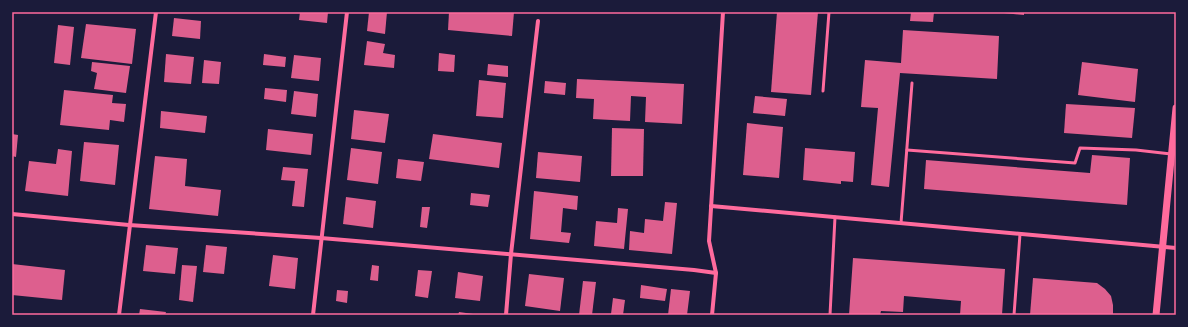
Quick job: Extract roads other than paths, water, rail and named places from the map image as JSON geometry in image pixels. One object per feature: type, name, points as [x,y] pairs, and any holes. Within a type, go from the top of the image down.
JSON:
[{"type":"street","points":[[119,315],[156,12]]},
{"type":"street","points":[[313,315],[346,12]]},
{"type":"street","points":[[712,315],[716,273],[709,242],[723,12]]},
{"type":"street","points":[[506,315],[511,254],[538,21]]},
{"type":"street","points":[[1156,315],[1176,108]]},
{"type":"street","points":[[711,206],[1176,248]]},
{"type":"street","points":[[12,214],[129,225],[321,238],[716,273]]},
{"type":"lane","points":[[823,91],[829,12]]},
{"type":"lane","points":[[901,223],[912,83]]},
{"type":"lane","points":[[907,150],[1075,163],[1080,148],[1136,150],[1171,154]]},
{"type":"lane","points":[[830,315],[835,217]]},
{"type":"lane","points":[[1014,315],[1020,234]]}]
